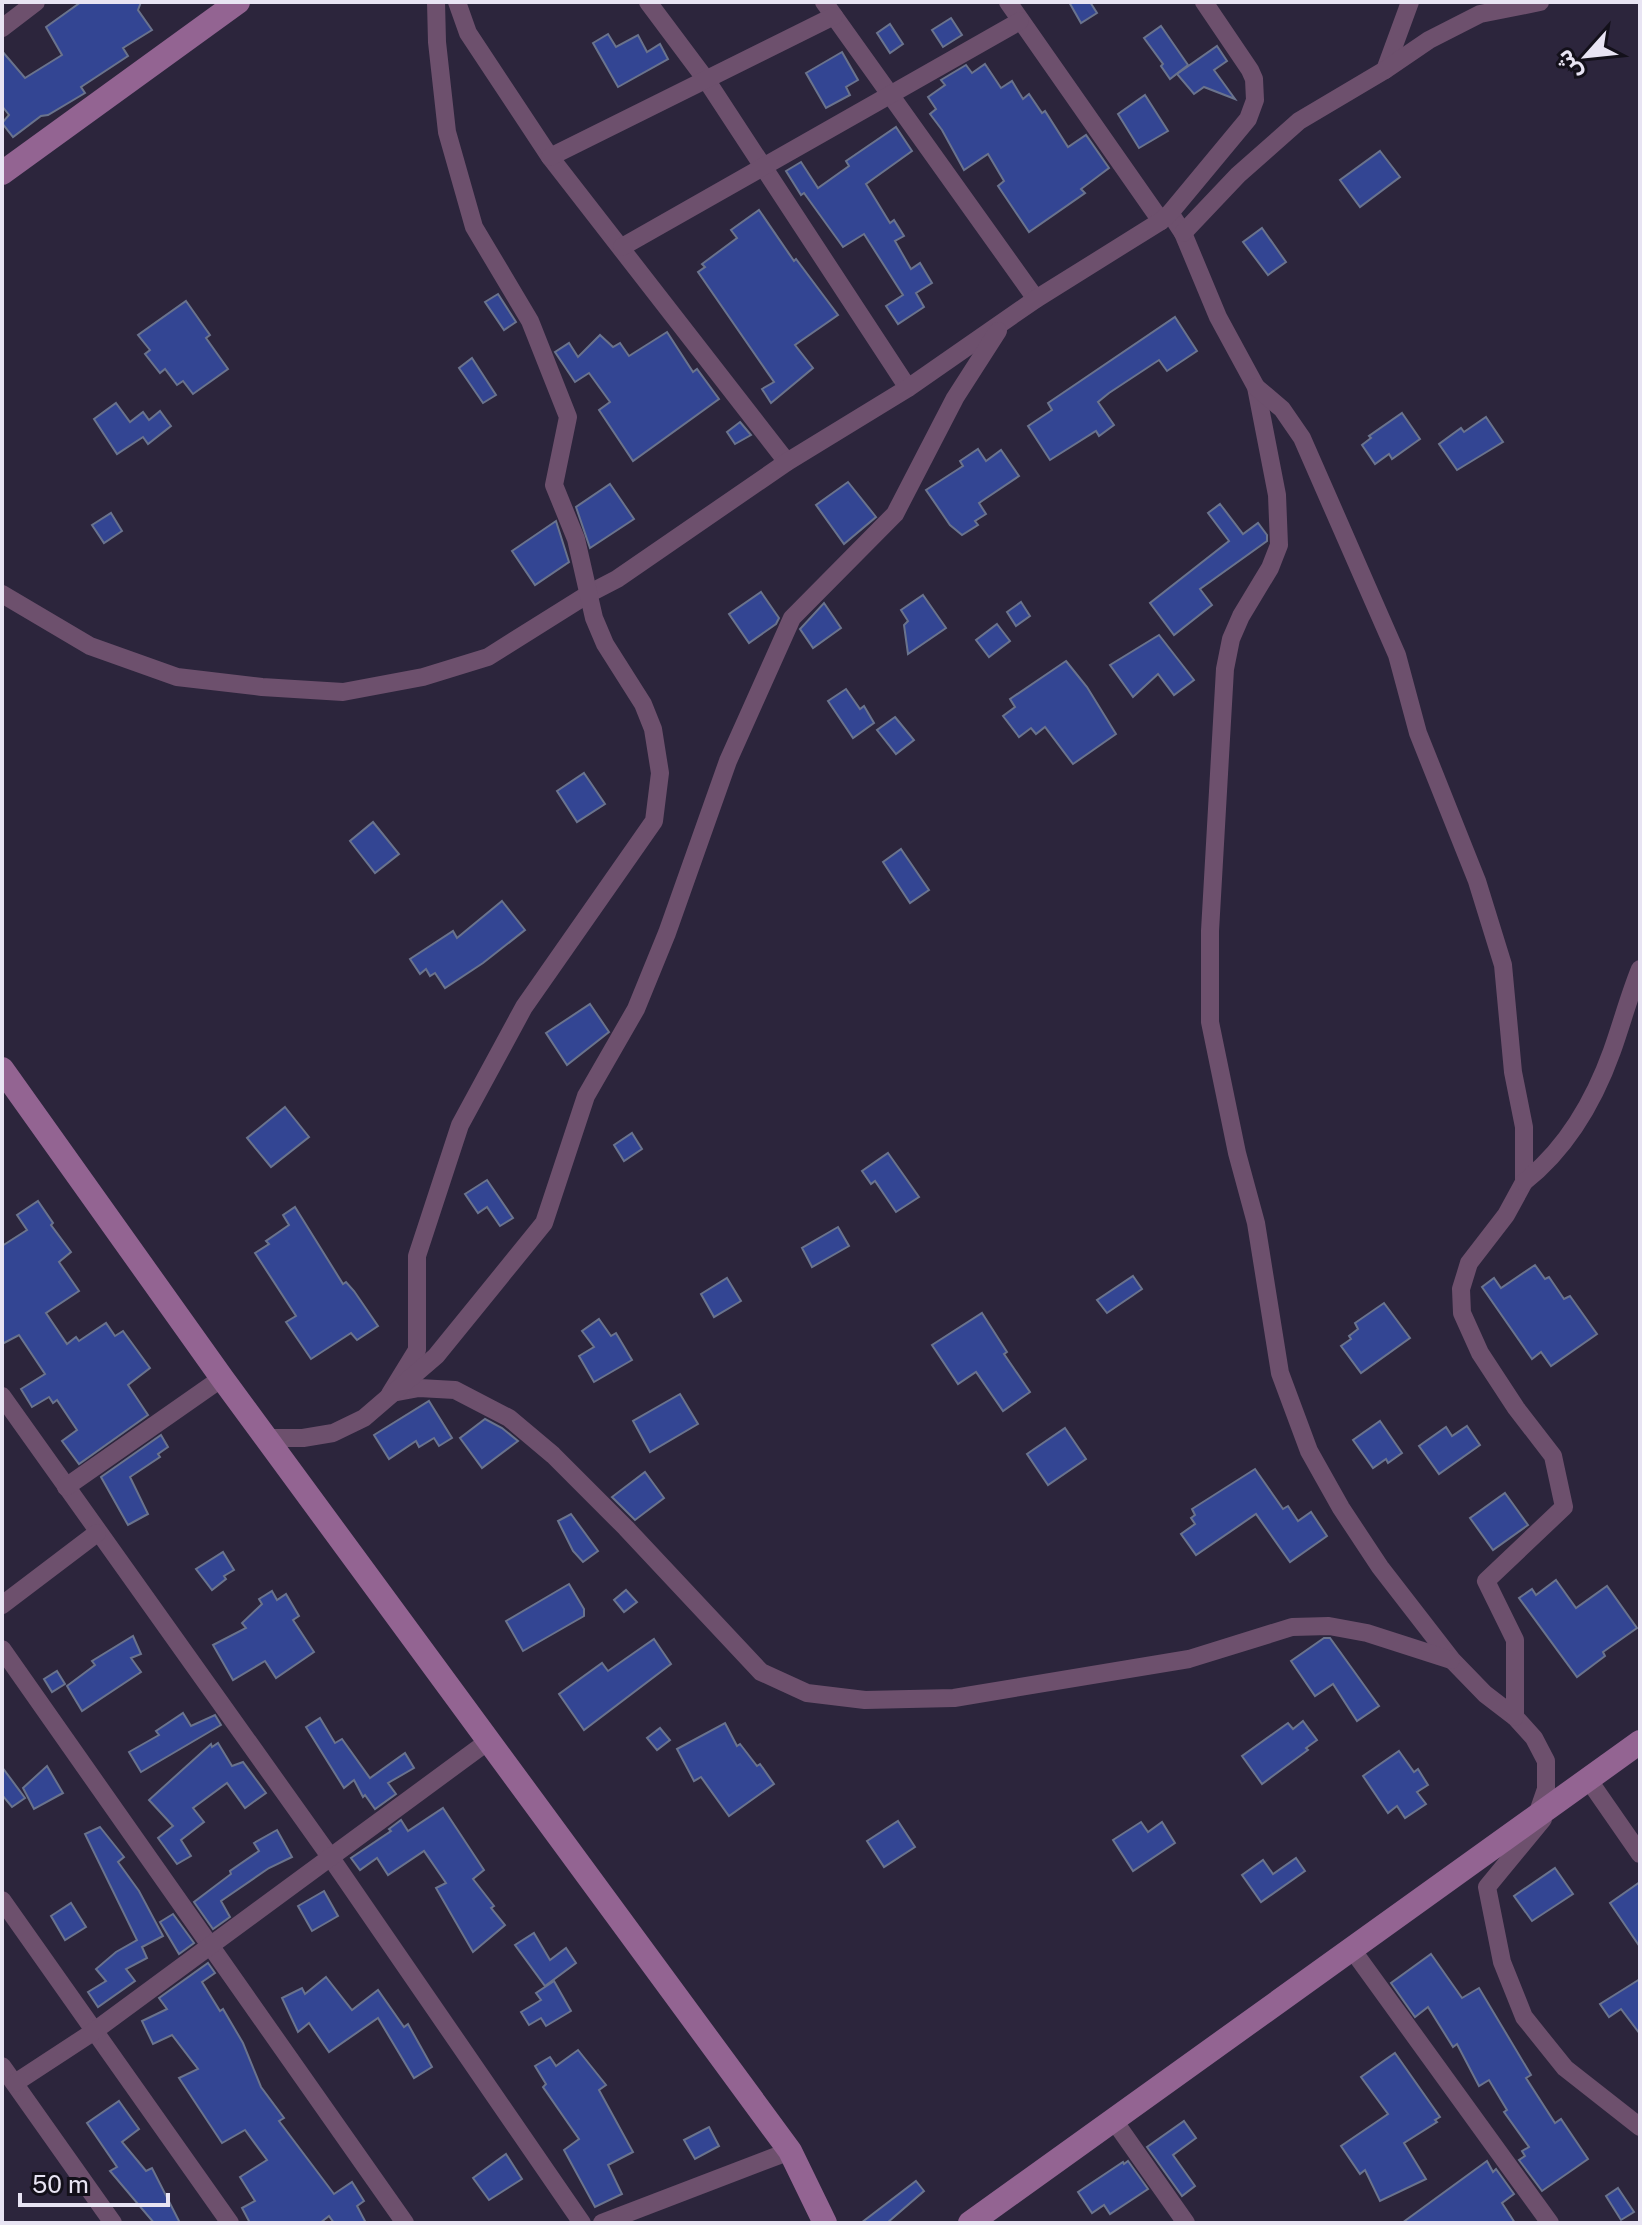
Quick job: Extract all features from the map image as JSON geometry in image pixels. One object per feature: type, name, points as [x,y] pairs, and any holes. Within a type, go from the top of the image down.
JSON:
[{"type":"street","points":[[2,28],[36,2]]},
{"type":"street","points":[[5,164],[238,2]]},
{"type":"street","points":[[390,1394],[417,1350],[417,1256],[460,1125],[524,1007],[654,821],[660,773],[653,729],[643,704],[605,644],[594,618],[576,539],[554,485],[568,417],[530,321],[474,227],[447,132],[436,2]]},
{"type":"street","points":[[457,2],[468,33],[550,157],[787,462]]},
{"type":"street","points":[[648,2],[707,81],[908,388]]},
{"type":"street","points":[[1008,2],[1165,217],[1183,233],[1218,317],[1256,387],[1277,495],[1279,545],[1270,568],[1241,616],[1231,639],[1225,669],[1210,931],[1210,1022],[1237,1153],[1256,1223],[1280,1373],[1309,1451],[1341,1508],[1380,1567],[1452,1660],[1534,1738],[1546,1761],[1546,1789],[1537,1815]]},
{"type":"street","points":[[2,594],[90,646],[177,677],[343,692],[423,677],[488,657],[617,579],[787,462],[908,388],[1036,299],[1165,217],[1248,119],[1255,100],[1254,79],[1250,70],[1204,2]]},
{"type":"street","points":[[1385,70],[1410,2]]},
{"type":"street","points":[[1183,233],[1238,175],[1299,121],[1429,40],[1480,14],[1540,2]]},
{"type":"street","points":[[550,157],[707,81],[829,9],[1036,299]]},
{"type":"street","points":[[622,247],[1020,21]]},
{"type":"street","points":[[265,1438],[303,1438],[333,1433],[364,1418],[436,1356],[544,1223],[586,1096],[636,1009],[667,933],[728,761],[792,618],[895,514],[955,398],[1002,325]]},
{"type":"street","points":[[1256,387],[1282,409],[1302,438],[1397,655],[1418,733],[1477,881],[1503,965],[1513,1072],[1524,1127],[1524,1182]]},
{"type":"street","points":[[1515,1717],[1515,1640],[1486,1581],[1564,1507],[1553,1456],[1516,1408],[1480,1353],[1462,1313],[1461,1289],[1469,1263],[1506,1215],[1524,1182],[1545,1165],[1579,1123],[1611,1053],[1640,969]]},
{"type":"street","points":[[2,1069],[265,1438],[790,2151],[825,2223]]},
{"type":"street","points":[[66,1487],[222,1378]]},
{"type":"street","points":[[390,1394],[419,1388],[455,1390],[509,1418],[553,1455],[626,1528],[761,1672],[807,1693],[865,1700],[954,1698],[1189,1659],[1292,1627],[1329,1626],[1367,1633],[1452,1660]]},
{"type":"street","points":[[2,1396],[331,1858],[582,2223]]},
{"type":"street","points":[[2,1605],[97,1533]]},
{"type":"street","points":[[2,1649],[405,2223]]},
{"type":"street","points":[[15,2083],[93,2032],[487,1742]]},
{"type":"street","points":[[985,2219],[1351,1948],[1640,1742]]},
{"type":"street","points":[[1588,1779],[1640,1854]]},
{"type":"street","points":[[1561,1799],[1487,1887],[1502,1962],[1524,2017],[1565,2068],[1640,2127]]},
{"type":"street","points":[[2,1900],[230,2223]]},
{"type":"street","points":[[1351,1948],[1550,2223]]},
{"type":"street","points":[[2,2066],[113,2223]]},
{"type":"street","points":[[1115,2122],[1186,2223]]},
{"type":"street","points":[[602,2223],[790,2151]]},
{"type":"building","points":[[81,2],[141,2],[138,10],[152,30],[123,48],[128,56],[81,87],[85,93],[41,116],[13,137],[2,123],[9,115],[2,106],[2,51],[25,78],[62,55],[46,27]]},
{"type":"building","points":[[1069,2],[1090,2],[1097,13],[1081,23]]},
{"type":"building","points":[[951,18],[962,35],[943,47],[932,30]]},
{"type":"building","points":[[890,24],[903,44],[890,53],[877,33]]},
{"type":"building","points":[[1161,26],[1188,65],[1170,79],[1144,38]]},
{"type":"building","points":[[608,34],[616,47],[638,35],[647,52],[660,44],[668,59],[618,87],[593,43]]},
{"type":"building","points":[[1217,46],[1227,61],[1214,70],[1235,99],[1204,87],[1194,94],[1177,74]]},
{"type":"building","points":[[842,52],[858,80],[846,87],[850,95],[826,108],[806,73]]},
{"type":"building","points":[[985,64],[1001,88],[1012,81],[1023,99],[1029,94],[1042,113],[1045,111],[1068,147],[1086,135],[1109,168],[1081,189],[1085,193],[1029,232],[998,186],[1004,181],[988,154],[964,170],[930,114],[936,109],[928,97],[945,85],[941,80],[966,65],[972,73]]},
{"type":"building","points":[[1145,95],[1168,131],[1139,148],[1118,114]]},
{"type":"building","points":[[896,127],[912,151],[866,184],[890,223],[894,220],[904,236],[895,241],[911,269],[920,263],[932,283],[916,293],[924,307],[898,324],[886,306],[903,295],[864,234],[843,247],[786,171],[801,162],[818,188],[849,166],[846,161]]},
{"type":"building","points":[[1380,151],[1400,177],[1360,207],[1340,180]]},
{"type":"building","points":[[759,210],[794,261],[796,259],[838,315],[795,345],[813,368],[771,403],[762,389],[774,382],[698,272],[705,267],[702,264],[737,238],[731,230]]},
{"type":"building","points":[[1262,228],[1286,262],[1268,275],[1243,242]]},
{"type":"building","points":[[498,294],[516,322],[504,330],[485,302]]},
{"type":"building","points":[[186,301],[210,335],[206,338],[228,369],[193,394],[183,381],[177,385],[165,369],[160,373],[145,354],[150,350],[138,335]]},
{"type":"building","points":[[1175,317],[1197,351],[1167,371],[1159,360],[1109,393],[1098,402],[1114,425],[1099,436],[1096,431],[1050,460],[1028,426],[1052,410],[1048,403]]},
{"type":"building","points":[[667,332],[693,372],[697,369],[719,399],[633,461],[599,410],[610,402],[589,373],[575,382],[555,352],[569,343],[578,357],[600,335],[613,347],[620,343],[629,356]]},
{"type":"building","points":[[472,358],[496,395],[483,403],[459,368]]},
{"type":"building","points":[[116,403],[130,422],[143,412],[149,420],[160,411],[171,426],[148,444],[143,437],[117,454],[94,419]]},
{"type":"building","points":[[1402,413],[1420,439],[1392,459],[1389,454],[1375,464],[1362,445],[1371,438],[1369,436]]},
{"type":"building","points":[[1486,417],[1503,442],[1457,470],[1439,444],[1461,428],[1464,432]]},
{"type":"building","points":[[740,422],[751,435],[735,444],[727,432]]},
{"type":"building","points":[[978,449],[986,461],[1001,450],[1019,476],[979,503],[986,514],[975,521],[978,525],[962,535],[950,525],[926,490],[963,466],[960,461]]},
{"type":"building","points":[[848,482],[876,517],[844,544],[816,505]]},
{"type":"building","points":[[610,484],[634,519],[590,548],[576,507]]},
{"type":"building","points":[[1220,504],[1243,534],[1258,523],[1267,535],[1267,541],[1200,589],[1212,605],[1174,635],[1150,603],[1229,541],[1208,513]]},
{"type":"building","points":[[111,513],[122,531],[104,543],[92,525]]},
{"type":"building","points":[[556,521],[569,562],[535,585],[512,551]]},
{"type":"building","points":[[761,592],[779,618],[776,624],[749,643],[729,614]]},
{"type":"building","points":[[923,595],[946,628],[908,654],[904,625],[908,621],[901,610]]},
{"type":"building","points":[[1021,602],[1030,616],[1016,626],[1007,612]]},
{"type":"building","points":[[824,603],[841,628],[813,648],[800,629]]},
{"type":"building","points":[[997,624],[1010,641],[989,657],[976,640]]},
{"type":"building","points":[[1159,635],[1194,680],[1174,695],[1158,674],[1133,697],[1110,665]]},
{"type":"building","points":[[1066,661],[1087,687],[1116,734],[1073,764],[1045,727],[1036,734],[1031,728],[1019,737],[1003,716],[1015,707],[1010,699]]},
{"type":"building","points":[[846,689],[860,709],[864,706],[874,723],[853,738],[828,701]]},
{"type":"building","points":[[895,717],[914,740],[896,754],[877,730]]},
{"type":"building","points":[[584,773],[605,804],[577,822],[557,791]]},
{"type":"building","points":[[373,822],[399,854],[375,873],[350,841]]},
{"type":"building","points":[[901,849],[929,890],[910,903],[883,862]]},
{"type":"building","points":[[502,901],[525,930],[445,988],[435,973],[430,976],[426,969],[420,974],[410,959],[453,931],[457,938]]},
{"type":"building","points":[[590,1004],[609,1032],[567,1065],[546,1033]]},
{"type":"building","points":[[285,1107],[309,1137],[271,1167],[247,1138]]},
{"type":"building","points":[[632,1133],[642,1149],[624,1161],[614,1145]]},
{"type":"building","points":[[888,1153],[919,1197],[896,1212],[875,1181],[871,1184],[862,1171]]},
{"type":"building","points":[[487,1180],[513,1218],[500,1226],[487,1207],[478,1213],[465,1194]]},
{"type":"building","points":[[38,1201],[71,1252],[59,1262],[79,1291],[46,1313],[67,1344],[76,1337],[79,1341],[106,1323],[115,1336],[123,1331],[150,1368],[128,1385],[148,1415],[79,1464],[62,1441],[77,1430],[57,1400],[53,1403],[49,1397],[32,1407],[21,1389],[45,1374],[19,1335],[2,1344],[2,1246],[27,1230],[17,1215]]},
{"type":"building","points":[[295,1207],[343,1284],[346,1282],[354,1291],[378,1326],[357,1340],[351,1333],[311,1359],[286,1322],[296,1316],[255,1253],[289,1225],[283,1215]]},
{"type":"building","points":[[838,1227],[849,1246],[812,1267],[802,1248]]},
{"type":"building","points":[[1535,1265],[1545,1279],[1549,1277],[1564,1299],[1570,1296],[1597,1334],[1551,1366],[1541,1352],[1532,1359],[1482,1287],[1494,1278],[1501,1288]]},
{"type":"building","points":[[1133,1276],[1142,1289],[1107,1313],[1097,1300]]},
{"type":"building","points":[[727,1278],[741,1301],[714,1317],[701,1294]]},
{"type":"building","points":[[1384,1303],[1410,1338],[1361,1373],[1341,1346],[1358,1329],[1355,1323]]},
{"type":"building","points":[[982,1313],[1007,1352],[1004,1354],[1030,1392],[1003,1411],[976,1372],[958,1384],[932,1345]]},
{"type":"building","points":[[599,1319],[611,1336],[616,1333],[632,1360],[594,1382],[579,1356],[594,1347],[582,1331]]},
{"type":"building","points":[[680,1394],[698,1424],[650,1452],[633,1421]]},
{"type":"building","points":[[429,1401],[452,1438],[439,1446],[434,1438],[419,1447],[416,1441],[389,1459],[374,1435]]},
{"type":"building","points":[[485,1419],[518,1441],[482,1468],[460,1438]]},
{"type":"building","points":[[1380,1421],[1402,1453],[1388,1463],[1386,1459],[1373,1468],[1353,1440]]},
{"type":"building","points":[[1467,1426],[1480,1445],[1439,1474],[1419,1446],[1446,1427],[1452,1436]]},
{"type":"building","points":[[1065,1428],[1086,1459],[1048,1485],[1027,1454]]},
{"type":"building","points":[[161,1435],[168,1447],[158,1454],[160,1457],[130,1477],[148,1514],[128,1525],[101,1477]]},
{"type":"building","points":[[1255,1469],[1283,1509],[1288,1506],[1298,1521],[1311,1512],[1327,1536],[1290,1562],[1256,1514],[1196,1555],[1181,1534],[1195,1524],[1191,1518],[1195,1515],[1192,1509]]},
{"type":"building","points":[[645,1472],[664,1498],[635,1520],[612,1497]]},
{"type":"building","points":[[1505,1493],[1528,1525],[1493,1550],[1470,1518]]},
{"type":"building","points":[[571,1514],[598,1551],[583,1562],[573,1551],[558,1521]]},
{"type":"building","points":[[223,1552],[234,1570],[212,1590],[196,1569]]},
{"type":"building","points":[[1556,1580],[1576,1608],[1607,1586],[1637,1628],[1603,1652],[1605,1656],[1577,1677],[1519,1598],[1532,1589],[1536,1595]]},
{"type":"building","points":[[569,1584],[584,1609],[584,1616],[523,1651],[506,1621]]},
{"type":"building","points":[[626,1590],[637,1602],[624,1612],[614,1600]]},
{"type":"building","points":[[272,1591],[277,1600],[286,1594],[299,1616],[293,1620],[314,1652],[276,1678],[265,1661],[233,1680],[213,1645],[246,1628],[242,1623],[262,1604],[259,1599]]},
{"type":"building","points":[[133,1636],[141,1654],[131,1658],[141,1672],[82,1711],[67,1686],[95,1665],[92,1661]]},
{"type":"building","points":[[1324,1638],[1330,1638],[1379,1706],[1357,1721],[1333,1684],[1315,1696],[1291,1661]]},
{"type":"building","points":[[654,1639],[671,1664],[584,1730],[559,1694],[602,1663],[608,1671]]},
{"type":"building","points":[[57,1671],[65,1684],[52,1692],[44,1679]]},
{"type":"building","points":[[183,1713],[191,1726],[215,1715],[221,1725],[141,1772],[129,1752],[159,1735],[156,1731]]},
{"type":"building","points":[[320,1718],[335,1743],[342,1739],[370,1778],[405,1753],[414,1768],[388,1783],[396,1794],[375,1809],[365,1795],[363,1797],[354,1780],[344,1788],[306,1727]]},
{"type":"building","points":[[1303,1721],[1317,1740],[1262,1784],[1242,1756],[1288,1723],[1293,1729]]},
{"type":"building","points":[[725,1723],[737,1746],[740,1744],[757,1766],[760,1764],[774,1784],[729,1816],[701,1777],[694,1781],[677,1749]]},
{"type":"building","points":[[660,1728],[670,1740],[657,1750],[647,1738]]},
{"type":"building","points":[[218,1743],[232,1766],[243,1762],[266,1793],[245,1808],[227,1783],[193,1808],[204,1822],[181,1840],[191,1856],[177,1864],[158,1838],[173,1826],[149,1800],[211,1744],[212,1747]]},
{"type":"building","points":[[1399,1751],[1414,1772],[1418,1769],[1428,1785],[1417,1792],[1426,1804],[1405,1818],[1397,1806],[1388,1813],[1363,1776]]},
{"type":"building","points":[[47,1766],[63,1793],[34,1809],[23,1788]]},
{"type":"building","points":[[2,1767],[25,1798],[12,1807],[2,1795]]},
{"type":"building","points":[[443,1808],[484,1870],[473,1879],[505,1925],[473,1952],[436,1888],[446,1883],[424,1851],[388,1875],[377,1858],[360,1870],[351,1858],[391,1831],[389,1829],[401,1820],[408,1831]]},
{"type":"building","points":[[898,1821],[915,1847],[884,1867],[867,1841]]},
{"type":"building","points":[[1141,1822],[1148,1832],[1162,1822],[1175,1843],[1133,1871],[1113,1840]]},
{"type":"building","points":[[100,1827],[124,1857],[118,1862],[139,1891],[163,1936],[142,1947],[147,1958],[126,1969],[135,1981],[98,2007],[88,1992],[106,1981],[96,1969],[137,1940],[85,1834]]},
{"type":"building","points":[[277,1830],[292,1857],[269,1868],[221,1901],[230,1917],[213,1929],[194,1902],[259,1851],[254,1843]]},
{"type":"building","points":[[1296,1858],[1305,1871],[1261,1902],[1242,1875],[1263,1860],[1273,1874]]},
{"type":"building","points":[[1555,1868],[1573,1894],[1532,1921],[1514,1896]]},
{"type":"building","points":[[1640,1882],[1640,1947],[1610,1903]]},
{"type":"building","points":[[324,1891],[338,1916],[312,1931],[298,1906]]},
{"type":"building","points":[[71,1903],[86,1927],[65,1940],[51,1916]]},
{"type":"building","points":[[173,1914],[194,1943],[179,1954],[160,1922]]},
{"type":"building","points":[[534,1933],[550,1960],[566,1948],[576,1963],[545,1986],[515,1945]]},
{"type":"building","points":[[1431,1954],[1462,1998],[1479,1988],[1531,2075],[1526,2078],[1555,2123],[1561,2119],[1588,2159],[1542,2191],[1519,2160],[1525,2156],[1522,2151],[1529,2147],[1504,2112],[1507,2110],[1489,2080],[1479,2086],[1457,2044],[1453,2047],[1428,2007],[1415,2017],[1391,1983]]},
{"type":"building","points":[[208,1963],[215,1973],[202,1982],[243,2043],[261,2087],[284,2118],[279,2121],[334,2194],[352,2182],[364,2201],[357,2206],[366,2223],[334,2223],[329,2216],[320,2223],[250,2223],[242,2208],[255,2201],[240,2177],[267,2160],[245,2130],[222,2143],[179,2078],[198,2069],[172,2035],[153,2044],[142,2021],[167,2009],[159,1998]]},
{"type":"building","points":[[326,1977],[352,2010],[378,1990],[404,2027],[408,2024],[432,2067],[414,2078],[378,2018],[329,2052],[309,2023],[298,2032],[282,1998],[302,1988],[305,1994]]},
{"type":"building","points":[[1640,1979],[1640,2034],[1621,2009],[1609,2017],[1600,2004]]},
{"type":"building","points":[[554,1981],[571,2011],[546,2026],[541,2018],[529,2025],[521,2012],[541,2000],[536,1993]]},
{"type":"building","points":[[578,2050],[606,2085],[599,2090],[633,2152],[608,2165],[622,2194],[595,2207],[564,2150],[579,2139],[543,2087],[546,2084],[535,2066],[550,2057],[556,2066]]},
{"type":"building","points":[[1395,2053],[1440,2117],[1404,2143],[1426,2179],[1380,2201],[1365,2170],[1360,2174],[1341,2146],[1388,2114],[1361,2077]]},
{"type":"building","points":[[119,2101],[139,2129],[122,2142],[146,2171],[152,2168],[180,2223],[154,2223],[110,2171],[117,2167],[87,2123]]},
{"type":"building","points":[[1184,2121],[1196,2138],[1173,2155],[1195,2186],[1182,2196],[1147,2147]]},
{"type":"building","points":[[709,2127],[719,2146],[695,2159],[684,2140]]},
{"type":"building","points":[[506,2154],[522,2179],[489,2200],[473,2178]]},
{"type":"building","points":[[1128,2161],[1148,2189],[1110,2214],[1104,2205],[1092,2213],[1078,2192]]},
{"type":"building","points":[[1487,2161],[1514,2194],[1502,2203],[1515,2223],[1402,2223]]},
{"type":"building","points":[[916,2181],[924,2191],[887,2223],[861,2223]]},
{"type":"building","points":[[1618,2188],[1634,2212],[1621,2220],[1606,2196]]}]
